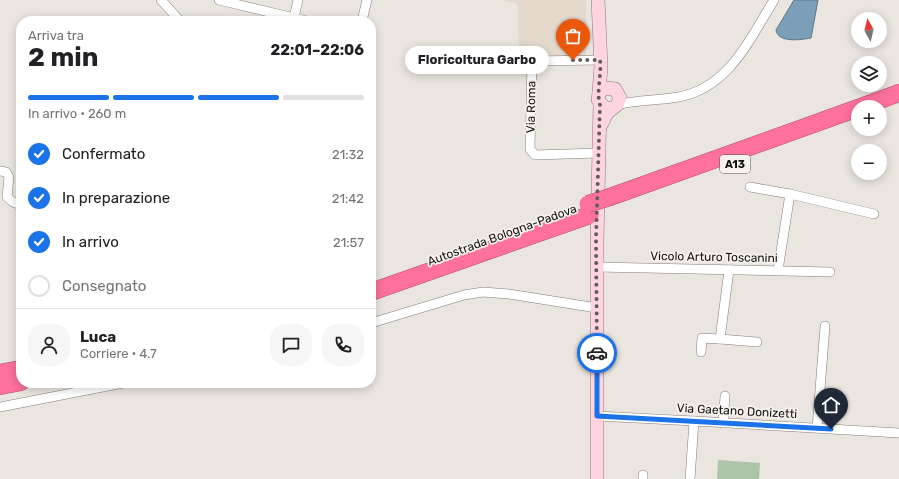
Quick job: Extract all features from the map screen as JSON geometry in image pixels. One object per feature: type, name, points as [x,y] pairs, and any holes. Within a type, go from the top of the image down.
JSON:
[{"type":"highway","name":"Autostrada Bologna-Padova","points":[[376,290],[851,111]]},
{"type":"highway","name":"Autostrada Bologna-Padova","points":[[611,202],[851,122]]},
{"type":"highway","name":"Autostrada Bologna-Padova","points":[[376,279],[461,250],[589,210]]},
{"type":"highway","points":[[0,374],[16,370]]},
{"type":"highway","points":[[0,386],[16,383]]},
{"type":"main road","points":[[598,0],[600,63],[607,102]]},
{"type":"main road","points":[[600,63],[608,84],[615,89],[620,98],[607,102]]},
{"type":"main road","points":[[597,479],[597,267],[599,130],[607,102],[605,88],[615,89]]},
{"type":"street","points":[[219,0],[286,16]]},
{"type":"street","points":[[294,16],[298,0]]},
{"type":"street","points":[[363,16],[366,0]]},
{"type":"street","points":[[607,102],[679,97],[701,90],[712,84],[725,73],[738,56],[774,0]]},
{"type":"street","points":[[167,2],[177,16]]},
{"type":"street","name":"Via Roma","points":[[598,153],[535,155],[530,149],[532,61],[600,63]]},
{"type":"street","points":[[615,89],[624,96],[641,100]]},
{"type":"street","points":[[0,171],[6,172],[9,177],[7,197],[16,203]]},
{"type":"street","points":[[750,187],[790,194],[874,214]]},
{"type":"street","points":[[778,270],[790,194]]},
{"type":"street","name":"Vicolo Arturo Toscanini","points":[[597,267],[830,272]]},
{"type":"street","points":[[720,339],[729,270]]},
{"type":"street","points":[[376,321],[464,295],[483,292],[509,294],[597,308]]},
{"type":"street","points":[[817,428],[825,326]]},
{"type":"street","points":[[701,352],[702,338],[757,342]]},
{"type":"street","points":[[0,407],[97,388]]},
{"type":"street","points":[[723,423],[725,396]]},
{"type":"street","name":"Via Gaetano Donizetti","points":[[597,416],[694,420],[899,433]]},
{"type":"street","points":[[690,479],[694,420]]},
{"type":"shaded area","points":[[501,0],[586,0],[586,59],[519,59],[518,6],[515,3]]},
{"type":"green space","points":[[718,460],[760,463],[759,479],[717,479]]},
{"type":"water","points":[[794,0],[818,0],[811,38],[785,39],[778,34],[776,30]]},
{"type":"way so far","points":[[573,60],[600,60],[601,66],[598,96],[600,104],[598,117],[596,240],[597,353]]},
{"type":"place","name":"Floricoltura Garbo","points":[[573,60]]},
{"type":"route","points":[[597,353],[597,416],[694,420],[831,429]]}]
